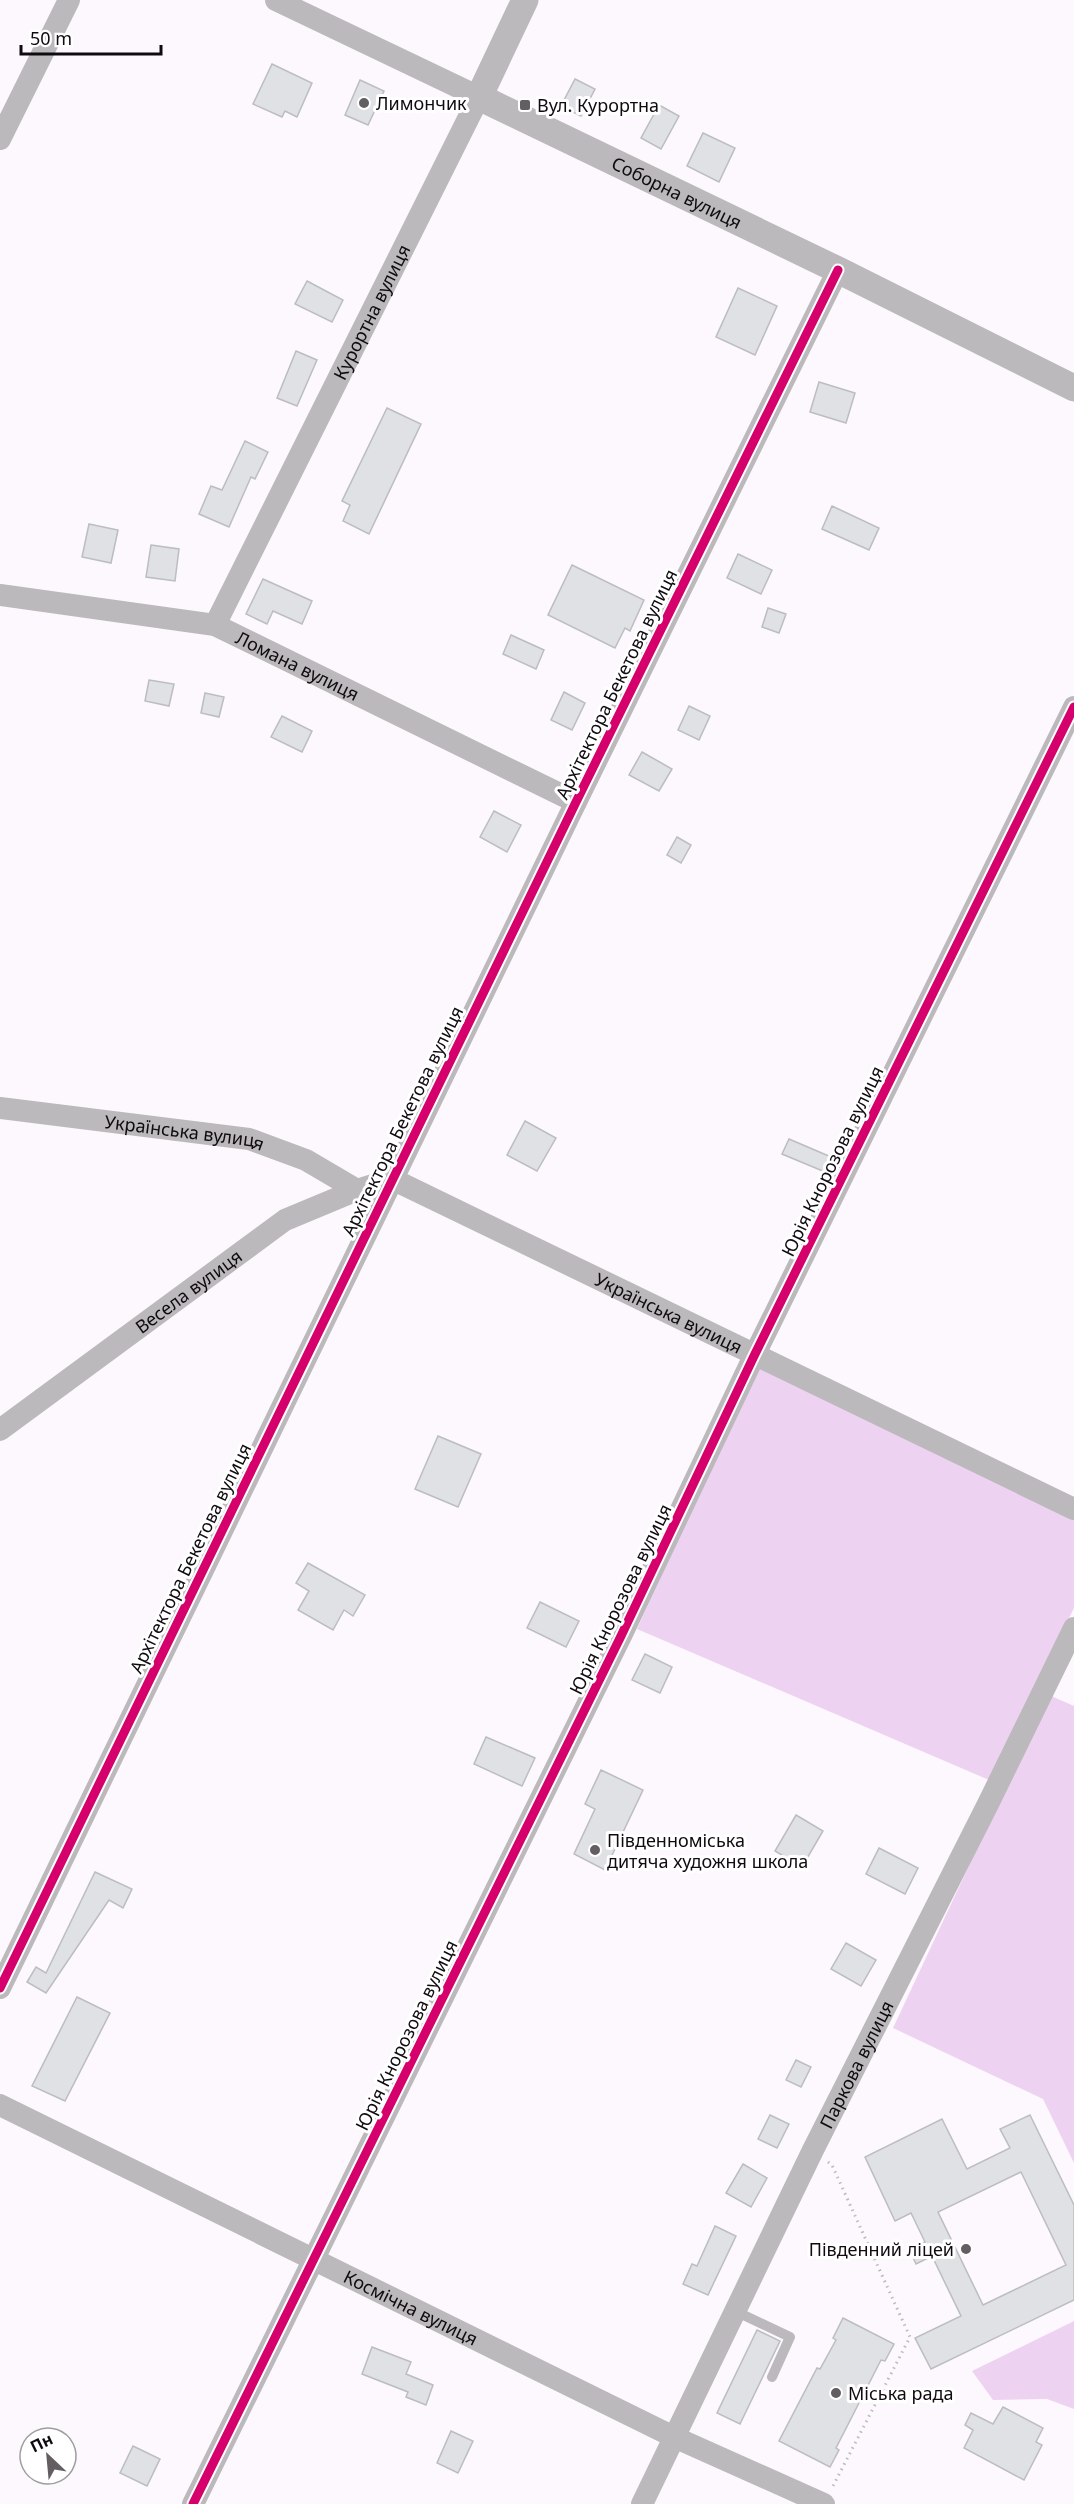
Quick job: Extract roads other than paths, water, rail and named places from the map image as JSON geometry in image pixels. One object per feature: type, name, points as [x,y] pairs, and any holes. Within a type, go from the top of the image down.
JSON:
[{"type":"street","points":[[0,139],[69,0]]},
{"type":"street","name":"Соборна вулиця","points":[[276,0],[838,270],[1074,388]]},
{"type":"street","name":"Курортна вулиця","points":[[215,625],[479,98],[525,0]]},
{"type":"street","name":"Архітектора Бекетова вулиця","points":[[0,1988],[392,1179],[838,270]]},
{"type":"street","name":"Ломана вулиця","points":[[0,595],[215,625],[576,802]]},
{"type":"street","name":"Юрія Кнорозова вулиця","points":[[193,2504],[621,1636],[754,1356],[1074,707]]},
{"type":"street","name":"Українська вулиця","points":[[0,1108],[249,1139],[306,1161],[357,1190]]},
{"type":"street","name":"Українська вулиця","points":[[392,1179],[1074,1509]]},
{"type":"street","name":"Весела вулиця","points":[[0,1430],[285,1220],[357,1190],[392,1179]]},
{"type":"street","name":"Паркова вулиця","points":[[642,2504],[813,2151],[1074,1628]]},
{"type":"street","name":"Космічна вулиця","points":[[0,2104],[674,2437],[824,2504]]},
{"type":"lane","points":[[735,2312],[790,2337],[772,2377]]},
{"type":"place","name":"Лимончик","points":[[364,103]]},
{"type":"place","name":"Вул. Курортна","points":[[525,105]]},
{"type":"place","name":"Південноміська дитяча художня школа","points":[[595,1850]]},
{"type":"place","name":"Південний ліцей","points":[[966,2249]]},
{"type":"place","name":"Міська рада","points":[[836,2393]]}]
